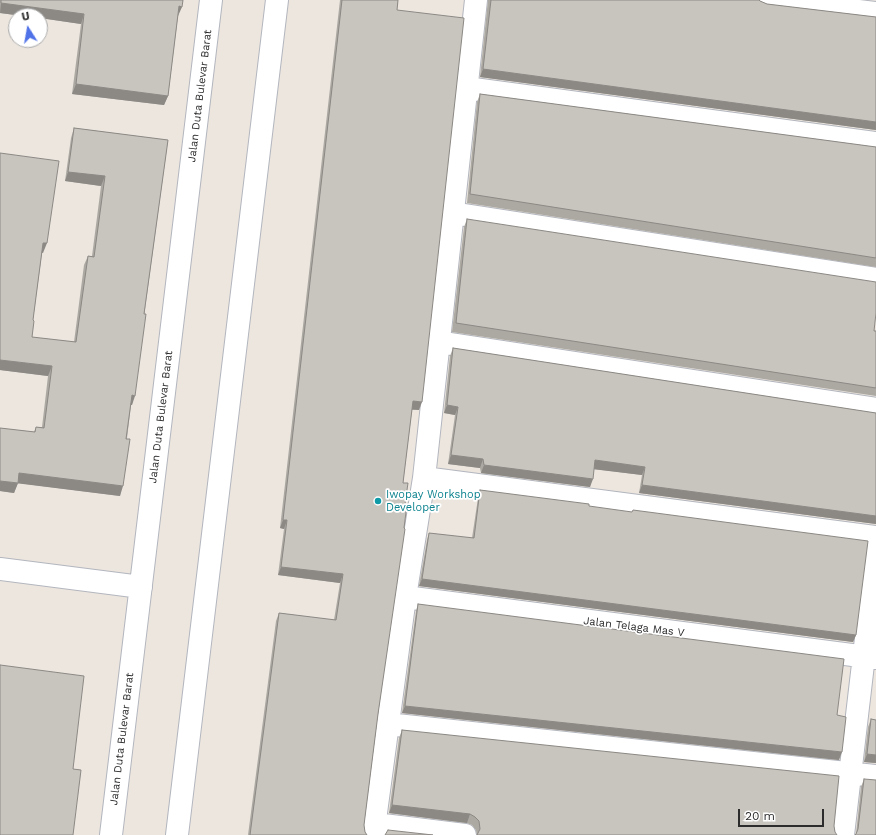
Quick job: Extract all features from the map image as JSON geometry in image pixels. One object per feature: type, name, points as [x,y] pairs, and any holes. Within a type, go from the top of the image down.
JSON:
[{"type":"street","name":"Jalan Duta Bulevar Barat","points":[[111,835],[211,0]]},
{"type":"street","points":[[177,835],[277,0]]},
{"type":"street","points":[[464,835],[374,829],[405,597],[424,478],[476,0]]},
{"type":"street","points":[[765,0],[876,13]]},
{"type":"street","points":[[466,88],[876,142]]},
{"type":"street","points":[[452,213],[876,279]]},
{"type":"street","points":[[438,342],[876,409]]},
{"type":"street","points":[[424,478],[876,537]]},
{"type":"street","points":[[843,835],[850,772],[870,658],[876,553]]},
{"type":"street","points":[[0,569],[141,587]]},
{"type":"street","name":"Jalan Telaga Mas V","points":[[405,597],[870,658]]},
{"type":"street","points":[[387,724],[850,772],[876,776]]},
{"type":"building","points":[[1,0],[183,0],[182,7],[179,6],[168,96],[76,84],[84,14],[48,9],[48,8],[1,3]]},
{"type":"building","points":[[342,0],[398,0],[397,10],[464,18],[422,402],[413,401],[403,483],[408,483],[404,511],[406,512],[405,529],[378,714],[364,825],[367,835],[250,835],[279,613],[336,620],[343,574],[281,567],[287,520],[283,520]]},
{"type":"building","points":[[491,0],[759,0],[767,4],[876,17],[876,122],[483,69]]},
{"type":"building","points":[[480,94],[876,147],[876,258],[470,194]]},
{"type":"building","points":[[74,128],[168,140],[144,314],[146,314],[135,396],[132,395],[126,439],[130,439],[123,486],[19,473],[18,483],[0,481],[0,428],[35,432],[36,427],[44,428],[52,366],[0,360],[0,153],[59,161],[47,243],[43,243],[32,337],[76,342],[88,256],[94,257],[105,176],[68,172]]},
{"type":"building","points":[[467,219],[876,282],[876,313],[874,331],[876,331],[876,388],[456,323]]},
{"type":"building","points":[[453,348],[876,413],[876,516],[642,485],[645,467],[595,460],[593,479],[484,465],[483,459],[451,455],[458,407],[447,405]]},
{"type":"building","points":[[480,490],[589,504],[589,506],[632,512],[633,510],[868,541],[856,635],[422,579],[429,533],[474,538]]},
{"type":"building","points":[[418,604],[844,659],[837,715],[846,717],[842,752],[405,706]]},
{"type":"building","points":[[0,665],[84,676],[73,769],[81,770],[73,835],[0,835]]},
{"type":"building","points":[[871,719],[876,720],[876,755],[867,754]]},
{"type":"building","points":[[402,730],[839,776],[834,826],[837,835],[477,835],[480,829],[479,821],[470,814],[392,805]]},
{"type":"building","points":[[864,779],[876,780],[876,835],[855,835],[858,829]]},
{"type":"building","points":[[388,830],[433,835],[385,835]]},
{"type":"place","name":"Iwopay Workshop Developer","points":[[378,501]]}]
